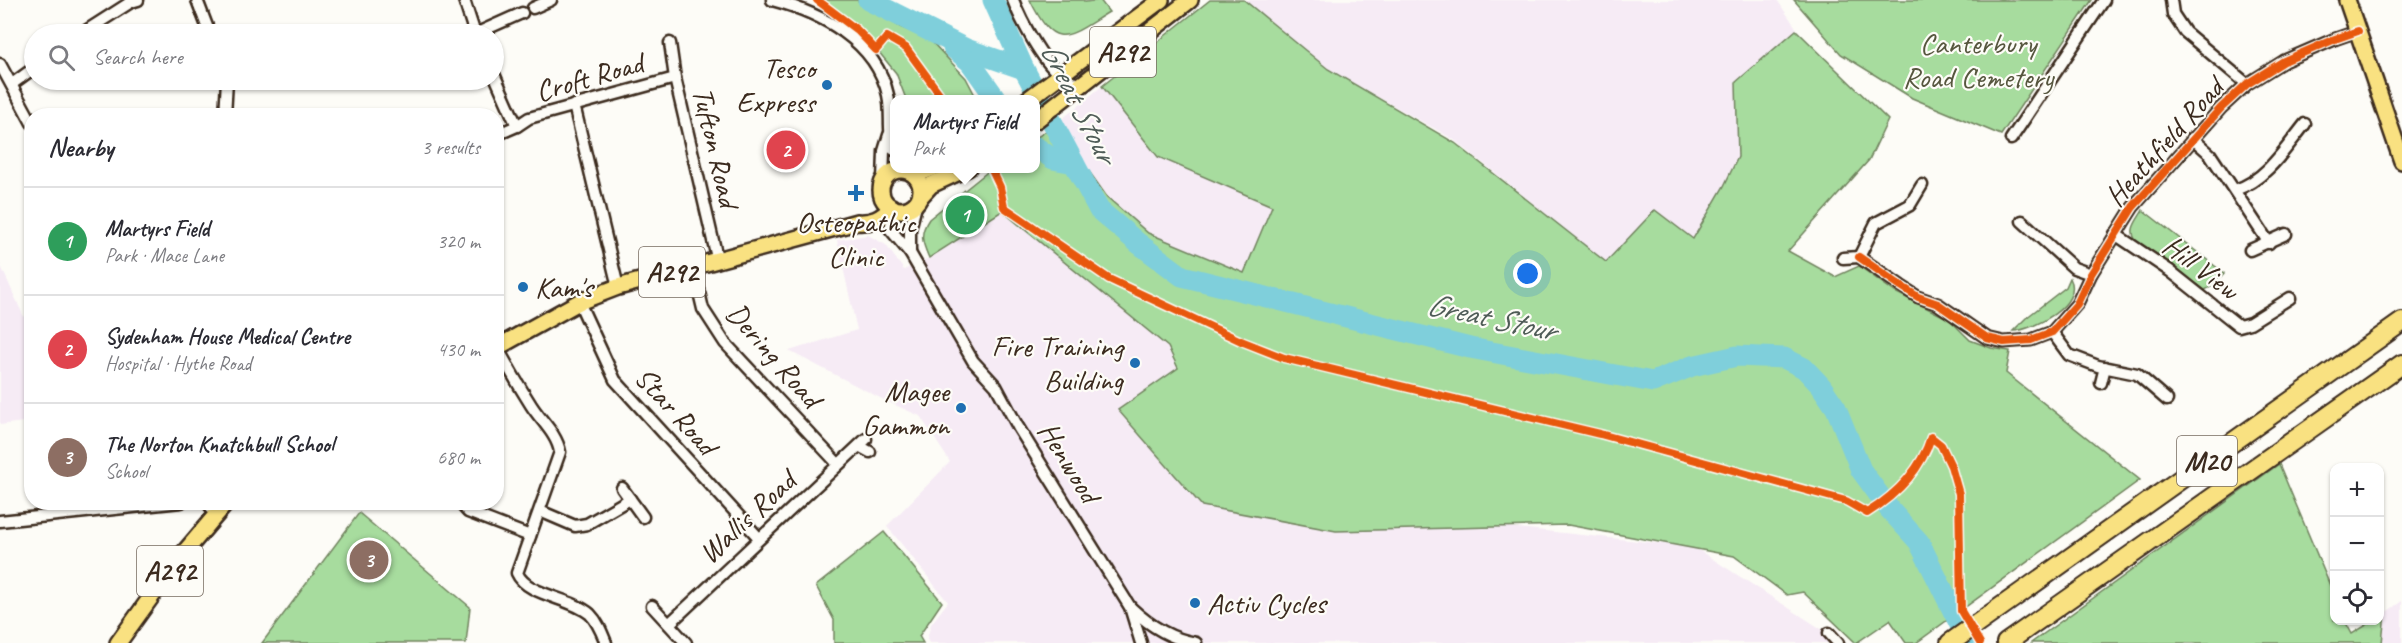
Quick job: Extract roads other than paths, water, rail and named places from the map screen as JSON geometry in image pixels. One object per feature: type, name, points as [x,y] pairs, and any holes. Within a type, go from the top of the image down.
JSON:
[{"type":"highway","name":"M20","points":[[1950,643],[2402,322]]},
{"type":"highway","name":"M20","points":[[2006,643],[2402,364]]},
{"type":"main road","name":"A292","points":[[1032,95],[1161,0]]},
{"type":"main road","name":"A292","points":[[1040,116],[1190,0]]},
{"type":"main road","points":[[2347,0],[2402,161]]},
{"type":"main road","points":[[892,173],[886,176],[882,188],[893,208],[907,209],[931,185],[957,173]]},
{"type":"main road","points":[[912,173],[921,185],[918,200]]},
{"type":"main road","name":"A292","points":[[863,223],[876,207],[882,188]]},
{"type":"main road","name":"A292","points":[[504,343],[579,302],[618,287],[863,223],[884,216],[893,208]]},
{"type":"main road","name":"A292","points":[[118,643],[177,561],[210,510]]},
{"type":"street","points":[[197,0],[206,24]]},
{"type":"street","points":[[464,0],[472,24]]},
{"type":"street","points":[[772,0],[822,17],[840,27],[878,69],[885,83],[888,99],[890,135],[884,151],[882,188]]},
{"type":"street","points":[[1013,0],[1054,79],[1080,85]]},
{"type":"street","points":[[2011,139],[2104,0]]},
{"type":"street","name":"Heathfield Road","points":[[2171,0],[2173,14],[2185,32],[2247,84]]},
{"type":"street","points":[[97,24],[133,1]]},
{"type":"street","points":[[497,24],[522,13]]},
{"type":"street","name":"Heathfield Road","points":[[2052,332],[2077,304],[2091,274],[2133,207],[2192,138],[2247,84],[2284,61],[2358,31]]},
{"type":"street","name":"Tufton Road","points":[[670,43],[675,78],[718,262]]},
{"type":"street","points":[[0,64],[24,108]]},
{"type":"street","points":[[12,84],[24,75]]},
{"type":"street","name":"Croft Road","points":[[504,132],[530,118],[675,78]]},
{"type":"street","points":[[225,108],[226,90]]},
{"type":"street","points":[[501,90],[517,126]]},
{"type":"street","points":[[574,105],[618,287]]},
{"type":"street","points":[[2235,190],[2250,185],[2275,161],[2305,124]]},
{"type":"street","name":"Hill View","points":[[2192,138],[2210,154],[2269,243]]},
{"type":"street","points":[[1858,256],[1876,223],[1910,205],[1922,185]]},
{"type":"street","points":[[910,253],[910,229],[918,200]]},
{"type":"street","points":[[863,223],[883,225],[890,229],[893,208]]},
{"type":"street","points":[[2022,221],[2074,268],[2091,274]]},
{"type":"street","name":"Henwood","points":[[890,229],[910,253],[973,361],[996,386],[1018,427],[1130,607],[1141,643]]},
{"type":"street","name":"Hill View","points":[[2115,234],[2170,271],[2239,326],[2250,323],[2290,298]]},
{"type":"street","name":"Hill View","points":[[2250,250],[2286,234]]},
{"type":"street","points":[[1843,258],[1858,256],[1918,297],[1938,304],[1988,338],[2004,342],[2031,340],[2052,332],[2069,355],[2105,367],[2137,374],[2167,400]]},
{"type":"street","name":"Dering Road","points":[[693,267],[703,309],[725,343],[838,464]]},
{"type":"street","name":"Star Road","points":[[579,302],[615,380],[759,538]]},
{"type":"street","points":[[504,359],[535,411],[558,440],[560,452],[517,573],[520,581],[530,588],[579,606],[591,615],[606,643]]},
{"type":"street","points":[[2102,382],[2105,367]]},
{"type":"street","name":"Wallis Road","points":[[669,624],[862,442],[870,452]]},
{"type":"street","points":[[622,488],[643,517]]},
{"type":"street","points":[[540,511],[575,526],[587,524],[630,499]]},
{"type":"street","points":[[0,521],[105,510]]},
{"type":"street","points":[[466,510],[530,536]]},
{"type":"street","points":[[652,606],[686,643]]},
{"type":"street","name":"Henwood","points":[[1130,607],[1155,628],[1188,643]]},
{"type":"street","points":[[1829,633],[1838,643]]},
{"type":"waterway","points":[[868,0],[966,49],[1024,69]]},
{"type":"waterway","name":"Great Stour","points":[[993,0],[1038,95]]},
{"type":"waterway","points":[[953,48],[970,62],[993,95]]},
{"type":"waterway","name":"Great Stour","points":[[1040,99],[1099,210],[1182,276],[1470,348],[1653,382],[1692,366],[1737,356],[1784,358],[1804,368],[1821,386],[1836,408],[1861,470],[1890,510],[1919,542],[1969,643]]},
{"type":"waterway","points":[[1040,150],[1053,159],[1074,163]]},
{"type":"place","name":"Tesco Express","points":[[827,85]]},
{"type":"place","name":"Sydenham House Medical Centre","points":[[786,150]]},
{"type":"place","name":"Osteopathic Clinic","points":[[856,193]]},
{"type":"place","name":"Martyrs Field","points":[[965,215]]},
{"type":"place","name":"Kam's","points":[[523,287]]},
{"type":"place","name":"Fire Training Building","points":[[1135,363]]},
{"type":"place","name":"Magee Gammon","points":[[961,408]]},
{"type":"place","name":"The Norton Knatchbull School","points":[[369,560]]},
{"type":"place","name":"Activ Cycles","points":[[1195,603]]},
{"type":"park label","name":"Canterbury Road Cemetery","points":[[1978,60]]}]
